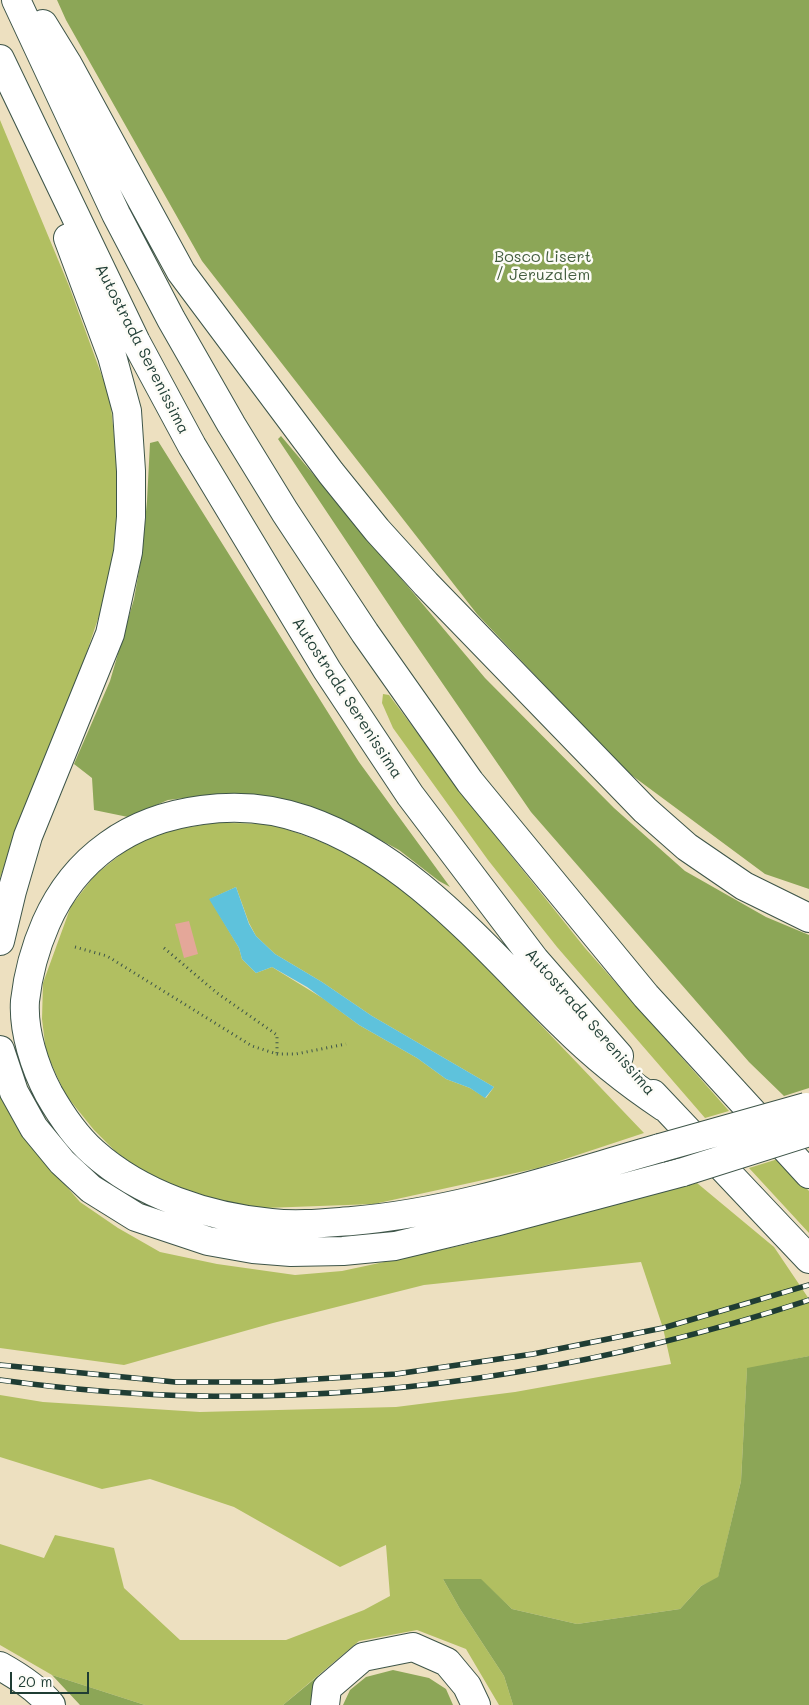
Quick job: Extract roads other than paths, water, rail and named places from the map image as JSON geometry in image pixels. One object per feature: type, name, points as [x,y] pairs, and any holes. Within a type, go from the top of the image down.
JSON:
[{"type":"main road","points":[[16,0],[116,214],[171,319],[231,424],[285,512],[365,633],[482,797],[646,996],[809,1174]]},
{"type":"main road","points":[[28,0],[67,63],[181,272],[331,473],[378,530],[426,584],[645,810],[687,847],[744,886],[809,918]]},
{"type":"main road","name":"Autostrada Serenissima","points":[[0,59],[28,121],[136,342],[192,446],[327,670],[410,795],[535,960],[664,1107],[809,1259]]},
{"type":"main road","points":[[0,940],[28,836],[110,634],[128,552],[132,517],[127,411],[112,356],[28,121]]},
{"type":"main road","points":[[664,1107],[626,1082],[567,1029],[453,915],[389,861],[352,839],[304,819],[260,809],[225,807],[164,817],[138,827],[103,847],[68,882],[54,906],[34,951],[25,1004],[29,1042],[38,1075],[68,1124],[93,1152],[128,1177],[166,1198],[205,1211],[238,1218],[274,1224],[316,1224],[379,1219],[474,1201],[660,1148],[808,1115]]},
{"type":"main road","points":[[0,1050],[14,1092],[34,1128],[62,1162],[91,1189],[136,1217],[208,1241],[253,1249],[291,1252],[344,1251],[395,1246],[495,1222],[682,1172],[808,1115]]},
{"type":"main road","points":[[325,1705],[327,1688],[363,1657],[413,1647],[446,1662],[467,1686],[476,1705]]},
{"type":"main road","points":[[0,1666],[16,1675],[52,1705]]},
{"type":"water","points":[[236,887],[249,924],[256,936],[275,954],[322,982],[372,1016],[494,1087],[485,1098],[470,1088],[446,1079],[417,1058],[359,1025],[307,987],[272,967],[256,973],[242,959],[239,948],[209,899]]},
{"type":"railway","points":[[0,1365],[175,1382],[270,1382],[396,1374],[533,1354],[663,1328],[809,1285]]},
{"type":"railway","points":[[0,1380],[100,1391],[201,1396],[278,1395],[432,1384],[509,1373],[585,1359],[735,1323],[809,1300]]},
{"type":"park label","name":"Bosco Lisert / Jeruzalem","points":[[543,266]]}]
